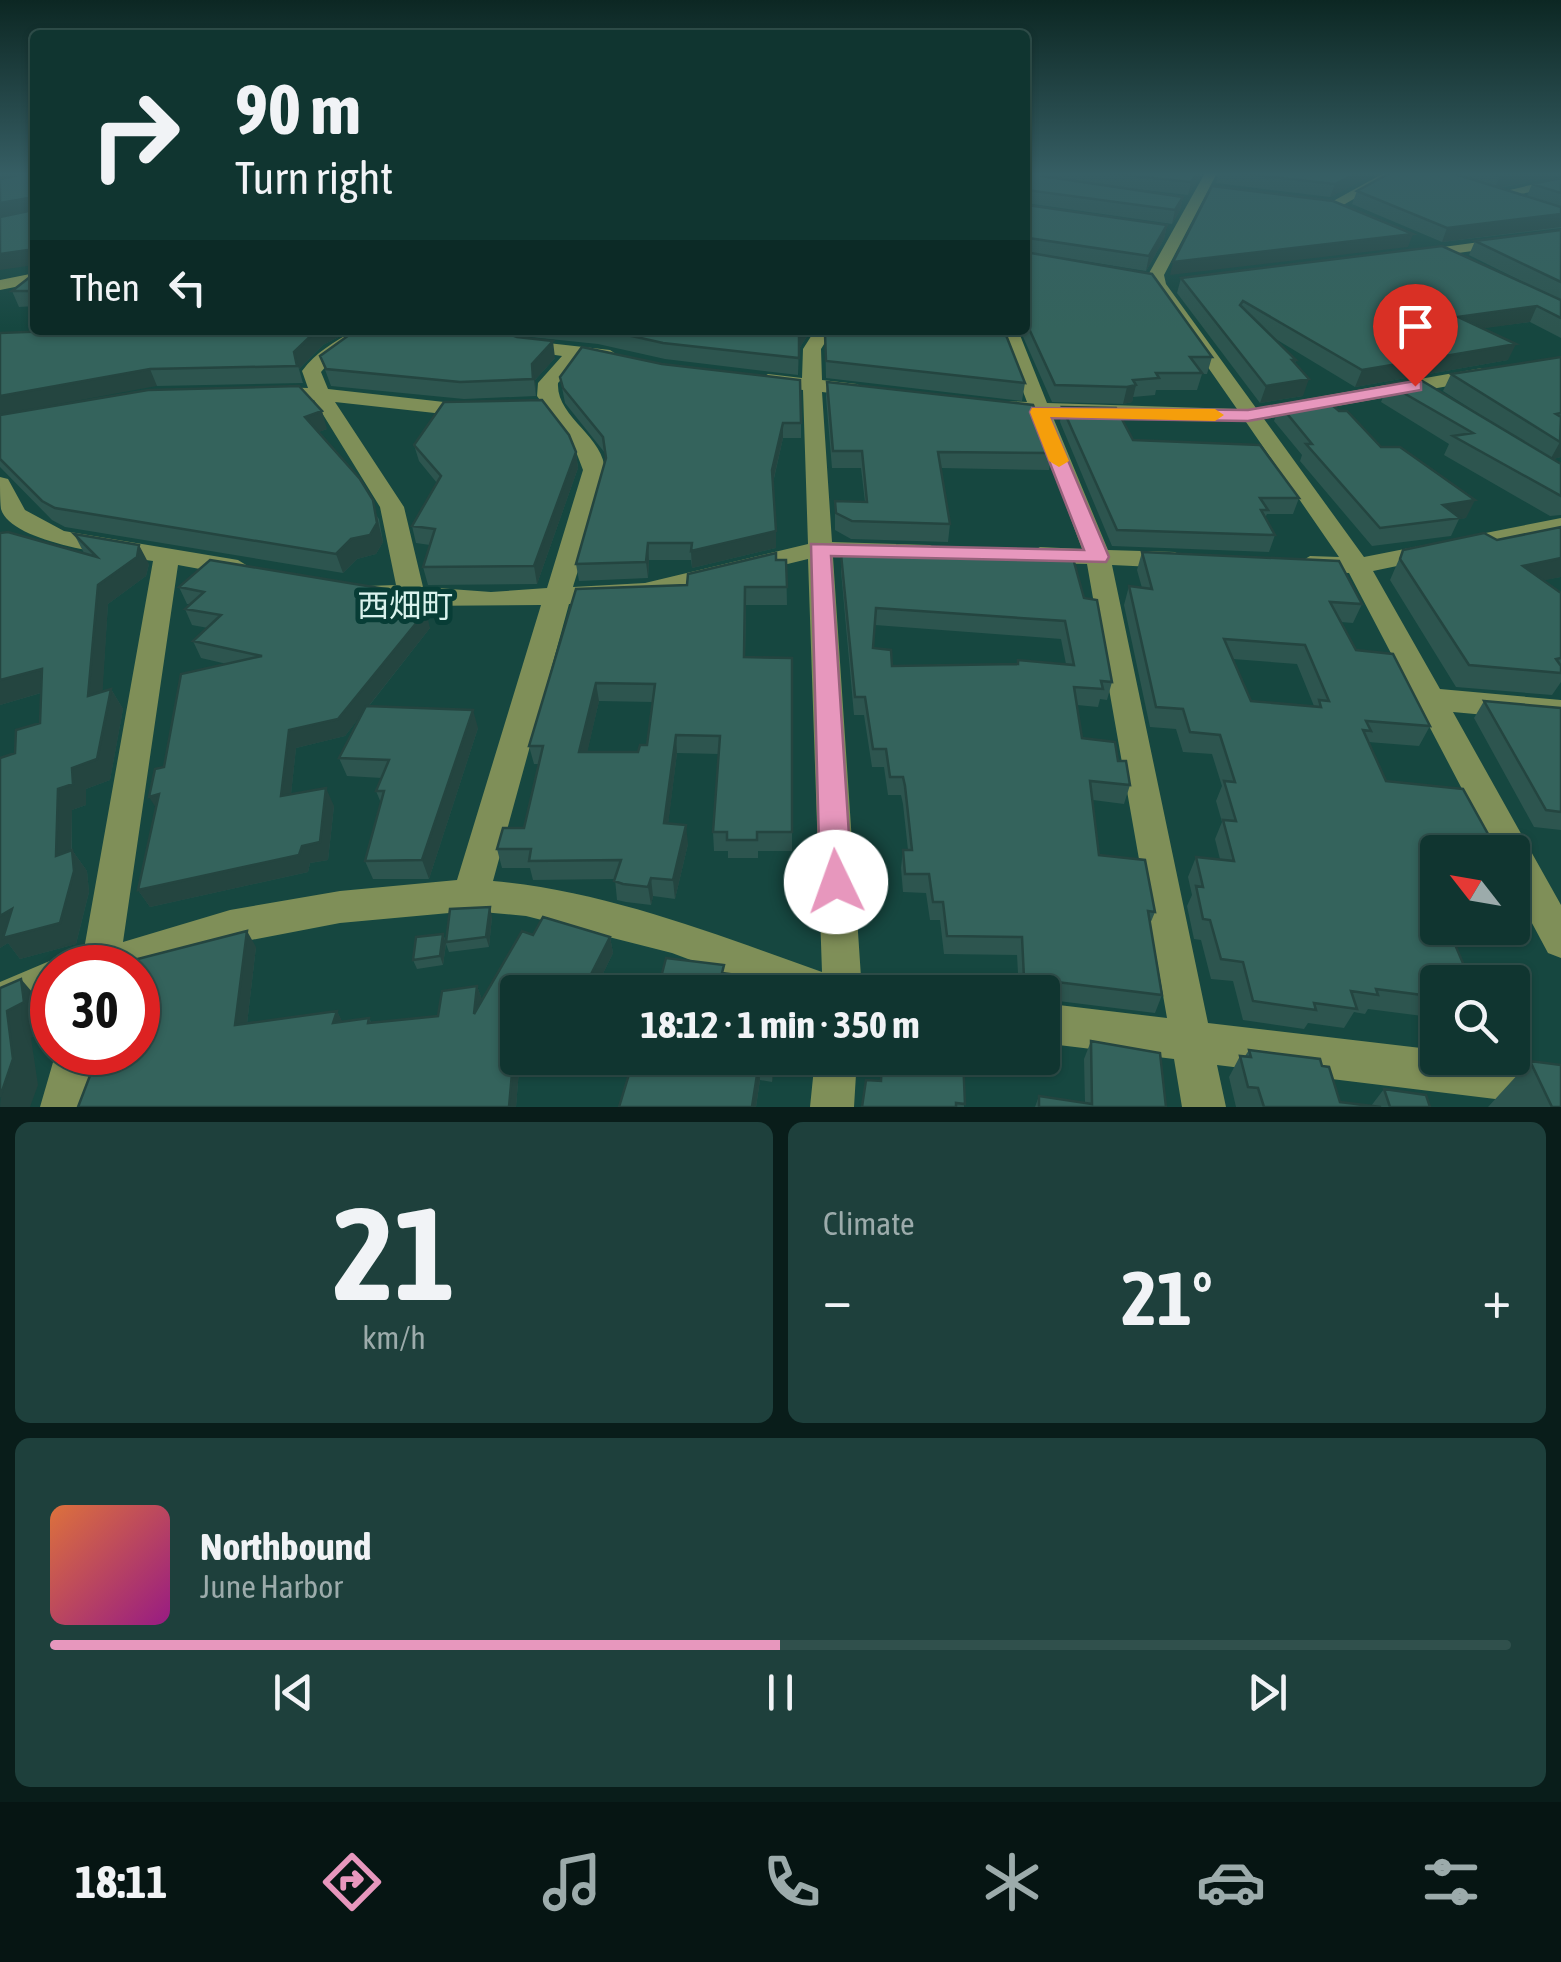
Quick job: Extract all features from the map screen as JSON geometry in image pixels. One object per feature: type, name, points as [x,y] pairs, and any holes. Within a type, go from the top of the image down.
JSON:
[{"type":"street","points":[[1184,225],[1156,275],[1160,283],[1248,416],[1358,566],[1561,941]]},
{"type":"street","points":[[1160,230],[1180,233]]},
{"type":"street","points":[[1404,256],[1561,235]]},
{"type":"street","points":[[1405,236],[1476,269]]},
{"type":"street","points":[[0,285],[30,279]]},
{"type":"street","points":[[359,335],[314,365],[311,371],[320,394],[392,508],[412,598]]},
{"type":"street","points":[[495,335],[528,346],[638,362]]},
{"type":"street","points":[[821,335],[812,349],[812,384],[841,975]]},
{"type":"street","points":[[1011,335],[1098,557],[1204,1107]]},
{"type":"street","points":[[471,895],[594,470],[581,435],[544,407],[546,380],[579,352]]},
{"type":"street","points":[[982,405],[1039,412],[1248,416],[1506,370]]},
{"type":"street","points":[[754,379],[887,394]]},
{"type":"street","points":[[1415,386],[1447,407]]},
{"type":"street","points":[[242,392],[320,394],[486,411]]},
{"type":"street","points":[[0,484],[15,514],[57,537]]},
{"type":"street","points":[[1284,564],[1358,566],[1561,525]]},
{"type":"street","points":[[14,540],[57,537],[265,572]]},
{"type":"street","points":[[344,587],[412,598],[557,596],[645,591],[819,549],[958,553]]},
{"type":"street","points":[[103,945],[167,555]]},
{"type":"street","points":[[1018,555],[1209,561]]},
{"type":"street","points":[[1429,699],[1561,711]]},
{"type":"street","points":[[160,948],[230,927],[340,907],[471,895],[526,900],[673,936],[778,975]]},
{"type":"street","points":[[0,1002],[30,989]]},
{"type":"street","points":[[1060,1025],[1561,1086]]},
{"type":"street","points":[[62,1107],[70,1075]]},
{"type":"street","points":[[832,1107],[835,1075]]},
{"type":"building","points":[[0,225],[30,225],[30,250],[0,254]]},
{"type":"building","points":[[1030,225],[1167,225],[1149,256],[1030,238]]},
{"type":"building","points":[[1192,225],[1390,225],[1413,234],[1173,262]]},
{"type":"building","points":[[1561,230],[1561,282],[1475,241]]},
{"type":"building","points":[[1442,246],[1561,300],[1561,318],[1537,306],[1458,317],[1516,344],[1362,370],[1243,301],[1240,305],[1296,360],[1292,360],[1309,379],[1266,386],[1181,278]]},
{"type":"building","points":[[1030,253],[1152,274],[1212,357],[1190,357],[1202,373],[1156,373],[1159,378],[1133,380],[1136,385],[1127,387],[1055,385],[1030,331]]},
{"type":"building","points":[[30,277],[30,291],[12,291]]},
{"type":"building","points":[[0,333],[312,335],[294,352],[297,366],[150,369],[0,396]]},
{"type":"building","points":[[349,335],[512,335],[553,341],[532,364],[533,379],[460,382],[326,369],[320,356]]},
{"type":"building","points":[[627,335],[799,335],[799,358],[663,343]]},
{"type":"building","points":[[825,335],[1006,335],[1025,383],[826,361]]},
{"type":"building","points":[[582,347],[662,364],[800,380],[801,423],[783,423],[772,470],[776,531],[691,551],[692,543],[648,543],[646,562],[576,564],[606,458],[603,437],[563,388],[560,377]]},
{"type":"building","points":[[1561,357],[1561,413],[1556,414],[1561,417],[1560,442],[1451,374]]},
{"type":"building","points":[[1419,379],[1561,464],[1561,496],[1453,436],[1473,433],[1388,384]]},
{"type":"building","points":[[827,382],[1033,405],[1052,453],[938,452],[950,524],[852,521],[836,513],[835,501],[867,502],[862,451],[833,451]]},
{"type":"building","points":[[299,386],[322,411],[305,417],[360,479],[373,500],[377,523],[370,535],[351,539],[336,554],[55,508],[42,501],[0,459],[0,415],[148,390]]},
{"type":"building","points":[[1323,397],[1339,411],[1347,411],[1381,447],[1400,447],[1475,500],[1443,505],[1460,518],[1380,528],[1306,444],[1312,444],[1280,405]]},
{"type":"building","points":[[542,400],[569,435],[576,452],[534,566],[423,567],[435,529],[412,526],[441,476],[414,445],[444,402]]},
{"type":"building","points":[[1062,407],[1116,408],[1133,440],[1260,445],[1299,498],[1260,498],[1268,510],[1261,510],[1275,535],[1117,530]]},
{"type":"building","points":[[1561,527],[1561,558],[1523,566],[1561,593],[1561,658],[1556,659],[1561,673],[1469,665],[1400,559],[1403,550],[1484,533],[1497,540]]},
{"type":"building","points":[[0,533],[97,557],[74,534],[139,545],[137,557],[98,585],[88,696],[111,689],[97,759],[72,768],[73,784],[58,789],[56,856],[72,850],[74,871],[60,923],[3,938],[12,909],[0,916],[0,758],[15,753],[16,730],[40,723],[42,669],[0,680]]},
{"type":"building","points":[[896,546],[1071,551],[1084,598],[1097,600],[1112,682],[1101,681],[1103,689],[1074,687],[1082,738],[1115,742],[1118,761],[1126,761],[1130,785],[1090,781],[1099,855],[1145,860],[1155,912],[1148,911],[1162,995],[1060,982],[1060,975],[1024,975],[1022,937],[947,936],[943,902],[933,902],[929,874],[905,874],[903,850],[912,850],[903,777],[890,777],[886,749],[873,749],[865,697],[855,697],[841,554],[914,556]],"holes":[[[876,608],[1065,621],[1074,665],[1018,660],[1018,664],[892,666],[891,650],[873,648]]]},
{"type":"building","points":[[1142,552],[1339,561],[1362,604],[1330,602],[1356,650],[1393,654],[1430,726],[1366,721],[1371,731],[1363,730],[1386,781],[1463,789],[1489,835],[1420,835],[1420,945],[1455,945],[1464,965],[1420,965],[1420,995],[1376,989],[1378,995],[1351,991],[1357,1009],[1314,1003],[1316,1010],[1253,1001],[1243,962],[1221,959],[1210,920],[1203,919],[1196,886],[1203,887],[1196,857],[1234,861],[1223,820],[1236,821],[1224,781],[1235,782],[1220,735],[1190,732],[1183,709],[1156,707],[1129,586],[1152,589]],"holes":[[[1224,639],[1305,645],[1329,701],[1319,700],[1321,707],[1251,701]]]},
{"type":"building","points":[[776,553],[776,560],[786,560],[787,587],[745,587],[744,657],[792,658],[792,832],[757,832],[757,840],[727,840],[727,832],[713,832],[720,736],[676,735],[664,823],[686,825],[673,880],[651,878],[648,887],[623,884],[614,881],[621,860],[529,861],[531,849],[497,849],[503,828],[524,828],[543,746],[529,746],[576,589],[687,585],[688,574]],"holes":[[[596,683],[655,684],[647,745],[640,745],[638,752],[579,752]]]},
{"type":"building","points":[[210,560],[409,593],[398,607],[426,611],[338,719],[289,730],[281,796],[326,788],[320,842],[302,846],[299,855],[138,890],[159,794],[149,797],[155,769],[164,767],[181,674],[262,656],[193,641],[221,615],[185,609],[204,592],[179,587]]},
{"type":"building","points":[[1484,701],[1561,708],[1561,812],[1546,810]]},
{"type":"building","points":[[366,706],[473,710],[422,860],[365,861],[384,791],[376,791],[389,760],[339,758]]},
{"type":"building","points":[[490,907],[486,937],[446,942],[450,909]]},
{"type":"building","points":[[543,917],[610,937],[591,975],[500,975],[500,1075],[512,1075],[509,1107],[78,1107],[90,1075],[160,1075],[160,953],[247,931],[235,1025],[337,1011],[333,1023],[369,1018],[368,1023],[438,1016],[442,991],[477,986],[474,1014],[522,931],[533,935]]},
{"type":"building","points":[[443,934],[440,956],[413,960],[416,937]]},
{"type":"building","points":[[666,958],[724,965],[722,973],[737,975],[662,975]]},
{"type":"building","points":[[21,979],[24,1002],[7,1011],[13,1059],[0,1097],[0,988]]},
{"type":"building","points":[[1091,1041],[1160,1053],[1166,1107],[1039,1107],[1039,1096],[1092,1104]]},
{"type":"building","points":[[1249,1050],[1320,1059],[1322,1066],[1329,1067],[1340,1102],[1381,1107],[1264,1107],[1258,1088],[1248,1087],[1240,1056],[1251,1057]]},
{"type":"building","points":[[1530,1061],[1561,1065],[1561,1107],[1552,1107]]},
{"type":"building","points":[[629,1075],[757,1075],[752,1107],[619,1107]]},
{"type":"building","points":[[881,1075],[964,1075],[965,1104],[862,1107],[866,1080],[881,1081]]},
{"type":"building","points":[[1384,1089],[1426,1095],[1430,1107],[1390,1107]]},
{"type":"slow traffic","points":[[1059,461],[1039,412],[1215,415]]},
{"type":"district","name":"西畑町","points":[[405,605]]},
{"type":"route","points":[[836,882],[819,549],[1098,557],[1039,412],[1248,416],[1415,386]]}]
